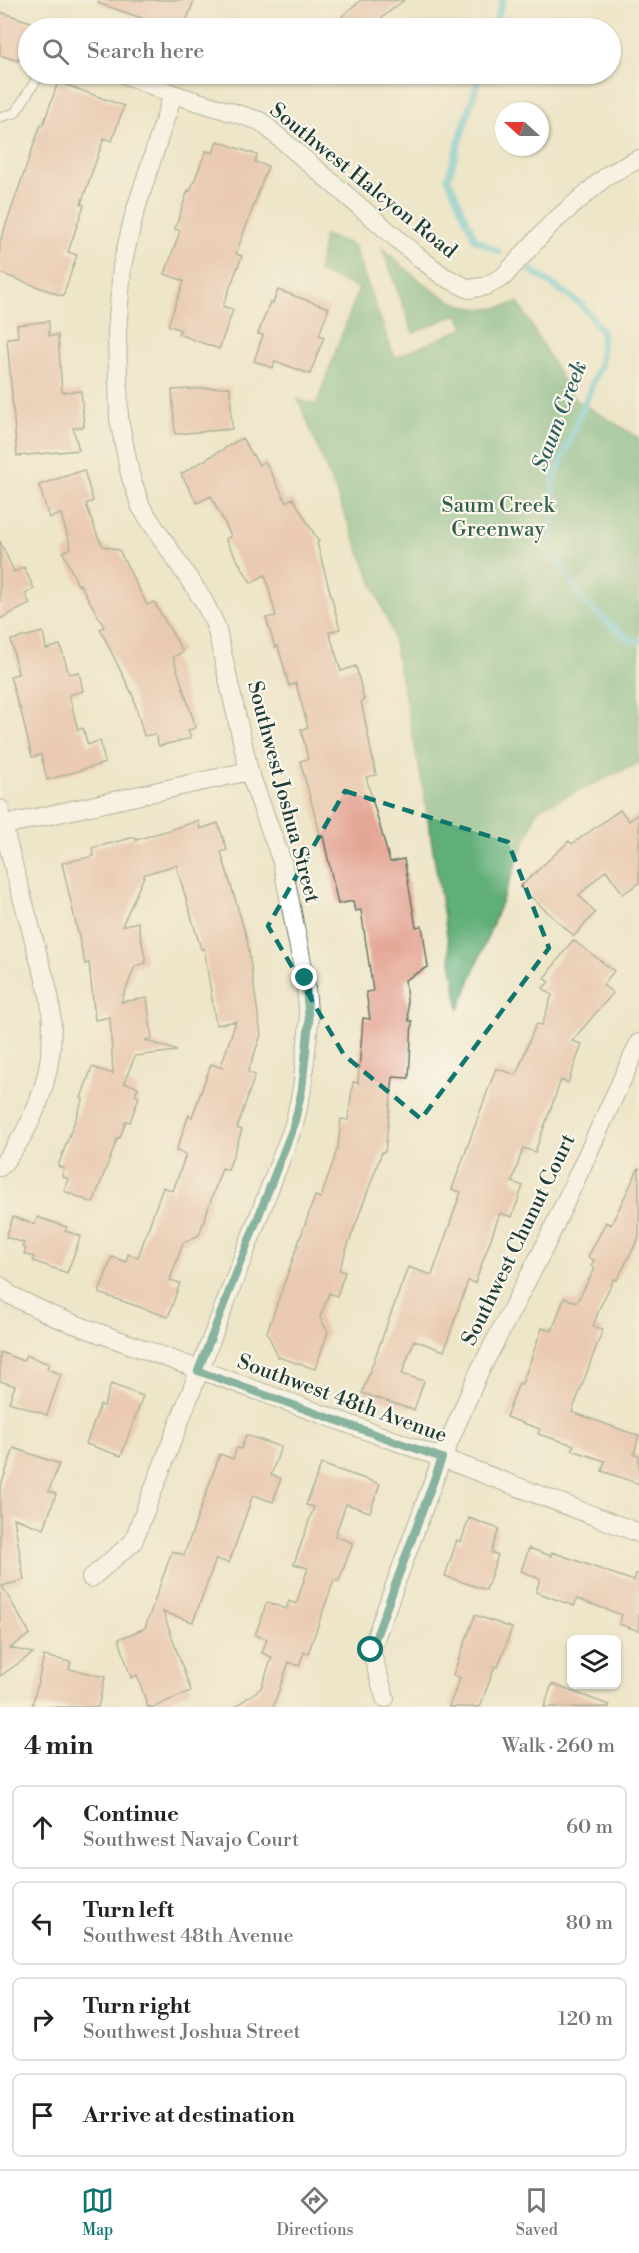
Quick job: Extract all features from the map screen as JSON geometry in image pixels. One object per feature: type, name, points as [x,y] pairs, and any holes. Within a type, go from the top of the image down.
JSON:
[{"type":"street","name":"Southwest Halcyon Road","points":[[148,84],[260,121],[416,255],[443,276],[468,289],[486,286],[503,277],[551,224],[608,176],[639,159]]},
{"type":"street","name":"Southwest Joshua Street","points":[[91,1578],[133,1542],[294,1125],[302,1089],[309,1022],[305,978],[291,899],[282,862],[249,771],[216,626],[203,600],[141,507],[130,474],[119,419],[117,332],[122,266],[134,215],[173,94]]},
{"type":"street","points":[[0,1167],[21,1140],[33,1118],[45,1083],[50,1043],[50,1000],[1,820],[249,771]]},
{"type":"street","name":"Southwest Chunut Court","points":[[385,1698],[371,1650],[442,1458],[479,1372],[544,1248],[639,1043]]},
{"type":"street","name":"Southwest 48th Avenue","points":[[0,1286],[10,1295],[55,1317],[442,1458],[639,1533]]},
{"type":"lane","points":[[0,117],[15,113],[34,84]]},
{"type":"highlighted area","points":[[345,791],[508,842],[549,948],[421,1119],[344,1055],[268,926]]},
{"type":"green space","name":"Saum Creek Greenway","points":[[324,235],[353,245],[395,358],[464,328],[458,314],[413,333],[382,248],[428,286],[460,304],[478,308],[497,308],[518,302],[573,398],[639,438],[639,763],[538,809],[459,1009],[420,771],[391,629],[298,399],[316,405],[359,288],[318,272]]},
{"type":"building","points":[[99,0],[194,0],[188,18],[141,18],[98,3]]},
{"type":"building","points":[[361,0],[404,0],[382,18],[344,18],[342,16]]},
{"type":"building","points":[[0,12],[19,18],[18,61],[0,55]]},
{"type":"building","points":[[57,84],[64,84],[124,106],[112,141],[104,138],[81,204],[84,205],[68,252],[77,255],[63,296],[0,273],[0,242],[41,124],[43,125]]},
{"type":"building","points":[[217,141],[257,155],[255,162],[268,166],[236,254],[242,256],[223,306],[233,310],[219,349],[178,334],[181,330],[168,325],[184,281],[165,274],[180,231],[175,229],[188,190],[190,191],[206,151],[213,153]]},
{"type":"building","points":[[278,290],[329,308],[319,335],[324,337],[310,374],[275,361],[273,368],[254,361],[263,335],[258,334],[270,302],[273,303]]},
{"type":"building","points":[[49,321],[49,336],[58,335],[62,392],[81,391],[84,427],[73,428],[79,450],[17,456],[7,338],[18,337],[17,325]]},
{"type":"building","points":[[230,387],[232,429],[175,434],[172,390]]},
{"type":"building","points":[[242,438],[259,465],[265,461],[286,502],[293,498],[319,542],[317,543],[340,629],[329,632],[341,671],[356,666],[364,700],[361,701],[376,775],[366,777],[390,862],[404,859],[416,927],[422,926],[428,967],[405,980],[409,1021],[412,1021],[409,1078],[393,1077],[385,1152],[382,1152],[339,1270],[345,1272],[337,1296],[329,1293],[320,1318],[328,1332],[315,1369],[278,1357],[267,1332],[315,1196],[321,1198],[338,1147],[341,1119],[348,1120],[353,1082],[358,1083],[363,1018],[370,1019],[366,992],[373,991],[361,910],[355,911],[353,901],[338,904],[323,836],[321,837],[300,761],[308,759],[301,729],[308,728],[296,683],[289,686],[278,646],[275,647],[266,618],[276,616],[265,575],[251,583],[225,539],[231,536],[211,496],[197,503],[181,474]]},
{"type":"building","points":[[84,470],[93,501],[86,504],[98,537],[103,546],[119,550],[147,605],[154,602],[183,652],[173,657],[196,728],[188,730],[191,738],[159,746],[155,734],[144,736],[133,696],[100,629],[104,627],[80,584],[78,585],[63,552],[71,548],[61,514],[49,518],[39,485]]},
{"type":"building","points":[[0,541],[14,572],[24,567],[34,589],[25,594],[30,604],[0,619]]},
{"type":"building","points":[[43,632],[46,649],[60,645],[69,674],[79,672],[83,691],[69,695],[78,730],[83,728],[88,745],[100,740],[105,763],[47,780],[41,755],[32,757],[10,676],[18,674],[11,640]]},
{"type":"building","points":[[620,810],[629,821],[639,813],[639,883],[623,894],[606,870],[579,895],[595,913],[574,936],[520,887],[569,841],[572,844]]},
{"type":"building","points":[[198,821],[200,829],[218,823],[227,850],[221,852],[247,939],[261,1035],[248,1072],[255,1075],[237,1128],[242,1130],[228,1170],[222,1168],[199,1235],[183,1243],[170,1280],[180,1283],[168,1317],[99,1293],[112,1257],[126,1262],[128,1254],[138,1257],[163,1187],[173,1191],[186,1154],[176,1151],[189,1115],[192,1117],[211,1064],[223,1068],[222,1063],[236,1021],[216,1025],[204,948],[201,949],[176,865],[145,874],[122,926],[138,922],[146,963],[135,966],[121,1002],[147,998],[152,1039],[145,1040],[177,1051],[135,1056],[124,1083],[138,1087],[135,1095],[139,1097],[130,1122],[126,1121],[120,1138],[118,1137],[93,1203],[64,1191],[68,1179],[62,1176],[64,1169],[58,1166],[83,1099],[81,1098],[92,1067],[113,1074],[110,1017],[95,1020],[89,963],[85,964],[62,863],[94,856],[92,848],[135,837],[136,840]]},
{"type":"building","points":[[573,940],[614,971],[603,985],[613,993],[572,1041],[582,1044],[568,1083],[561,1080],[535,1152],[523,1148],[512,1182],[523,1186],[512,1217],[500,1213],[475,1283],[468,1281],[444,1351],[414,1340],[402,1374],[424,1381],[414,1410],[362,1393],[408,1267],[432,1275],[461,1192],[452,1189],[496,1068],[516,1075],[536,1024],[542,1025],[552,995],[543,988],[549,982],[544,978]]},
{"type":"building","points":[[639,1167],[639,1237],[600,1307],[593,1326],[603,1329],[572,1412],[639,1436],[634,1454],[639,1455],[639,1484],[602,1471],[605,1461],[572,1450],[574,1445],[538,1434],[540,1429],[506,1417],[519,1383],[522,1384],[542,1328],[552,1331],[564,1298],[577,1302],[595,1268],[591,1266],[594,1260],[588,1257],[606,1222],[611,1225]]},
{"type":"building","points":[[13,1217],[35,1224],[37,1217],[67,1227],[65,1231],[81,1236],[67,1273],[33,1261],[34,1257],[24,1254],[26,1248],[22,1247],[24,1243],[6,1237]]},
{"type":"building","points":[[0,1352],[23,1361],[26,1355],[49,1364],[47,1369],[61,1374],[47,1415],[9,1402],[15,1386],[0,1381]]},
{"type":"building","points":[[111,1384],[143,1396],[121,1456],[86,1444],[100,1405],[104,1406]]},
{"type":"building","points":[[246,1435],[281,1447],[271,1475],[281,1478],[273,1502],[253,1495],[229,1563],[216,1559],[193,1622],[163,1612],[191,1691],[154,1707],[148,1707],[137,1675],[131,1678],[119,1639],[145,1628],[172,1551],[184,1555],[220,1454],[233,1459],[237,1448],[241,1449]]},
{"type":"building","points":[[14,1448],[59,1464],[49,1491],[56,1494],[44,1529],[14,1518],[24,1580],[2,1586],[30,1634],[10,1648],[33,1653],[0,1676],[0,1488]]},
{"type":"building","points":[[321,1464],[380,1484],[370,1512],[346,1504],[335,1536],[353,1543],[339,1581],[334,1580],[308,1654],[304,1652],[299,1666],[289,1662],[273,1707],[235,1707],[261,1688],[272,1657],[262,1653],[267,1639],[255,1635],[267,1602],[286,1609],[289,1601],[296,1604],[308,1568],[294,1564],[314,1507],[306,1505]]},
{"type":"building","points":[[469,1518],[499,1529],[491,1552],[498,1555],[486,1590],[445,1576],[457,1540],[461,1542]]},
{"type":"building","points":[[529,1548],[551,1556],[552,1552],[634,1581],[636,1574],[639,1574],[639,1631],[619,1624],[622,1615],[577,1599],[574,1606],[536,1592],[540,1579],[521,1571]]},
{"type":"building","points":[[475,1615],[512,1628],[480,1707],[449,1707],[460,1678],[453,1675]]},
{"type":"building","points":[[44,1656],[71,1662],[69,1669],[105,1677],[98,1707],[32,1707]]},
{"type":"building","points":[[552,1684],[609,1705],[609,1707],[544,1707]]},
{"type":"waterway","name":"Saum Creek","points":[[497,18],[503,0]]},
{"type":"waterway","name":"Saum Creek","points":[[477,84],[448,178],[475,239],[499,252]]},
{"type":"waterway","name":"Saum Creek","points":[[531,270],[582,305],[602,331],[601,363],[553,482],[552,549],[583,602],[629,640],[639,641]]},
{"type":"route","points":[[305,978],[309,1022],[302,1089],[294,1125],[198,1371],[442,1458],[371,1650]]}]
